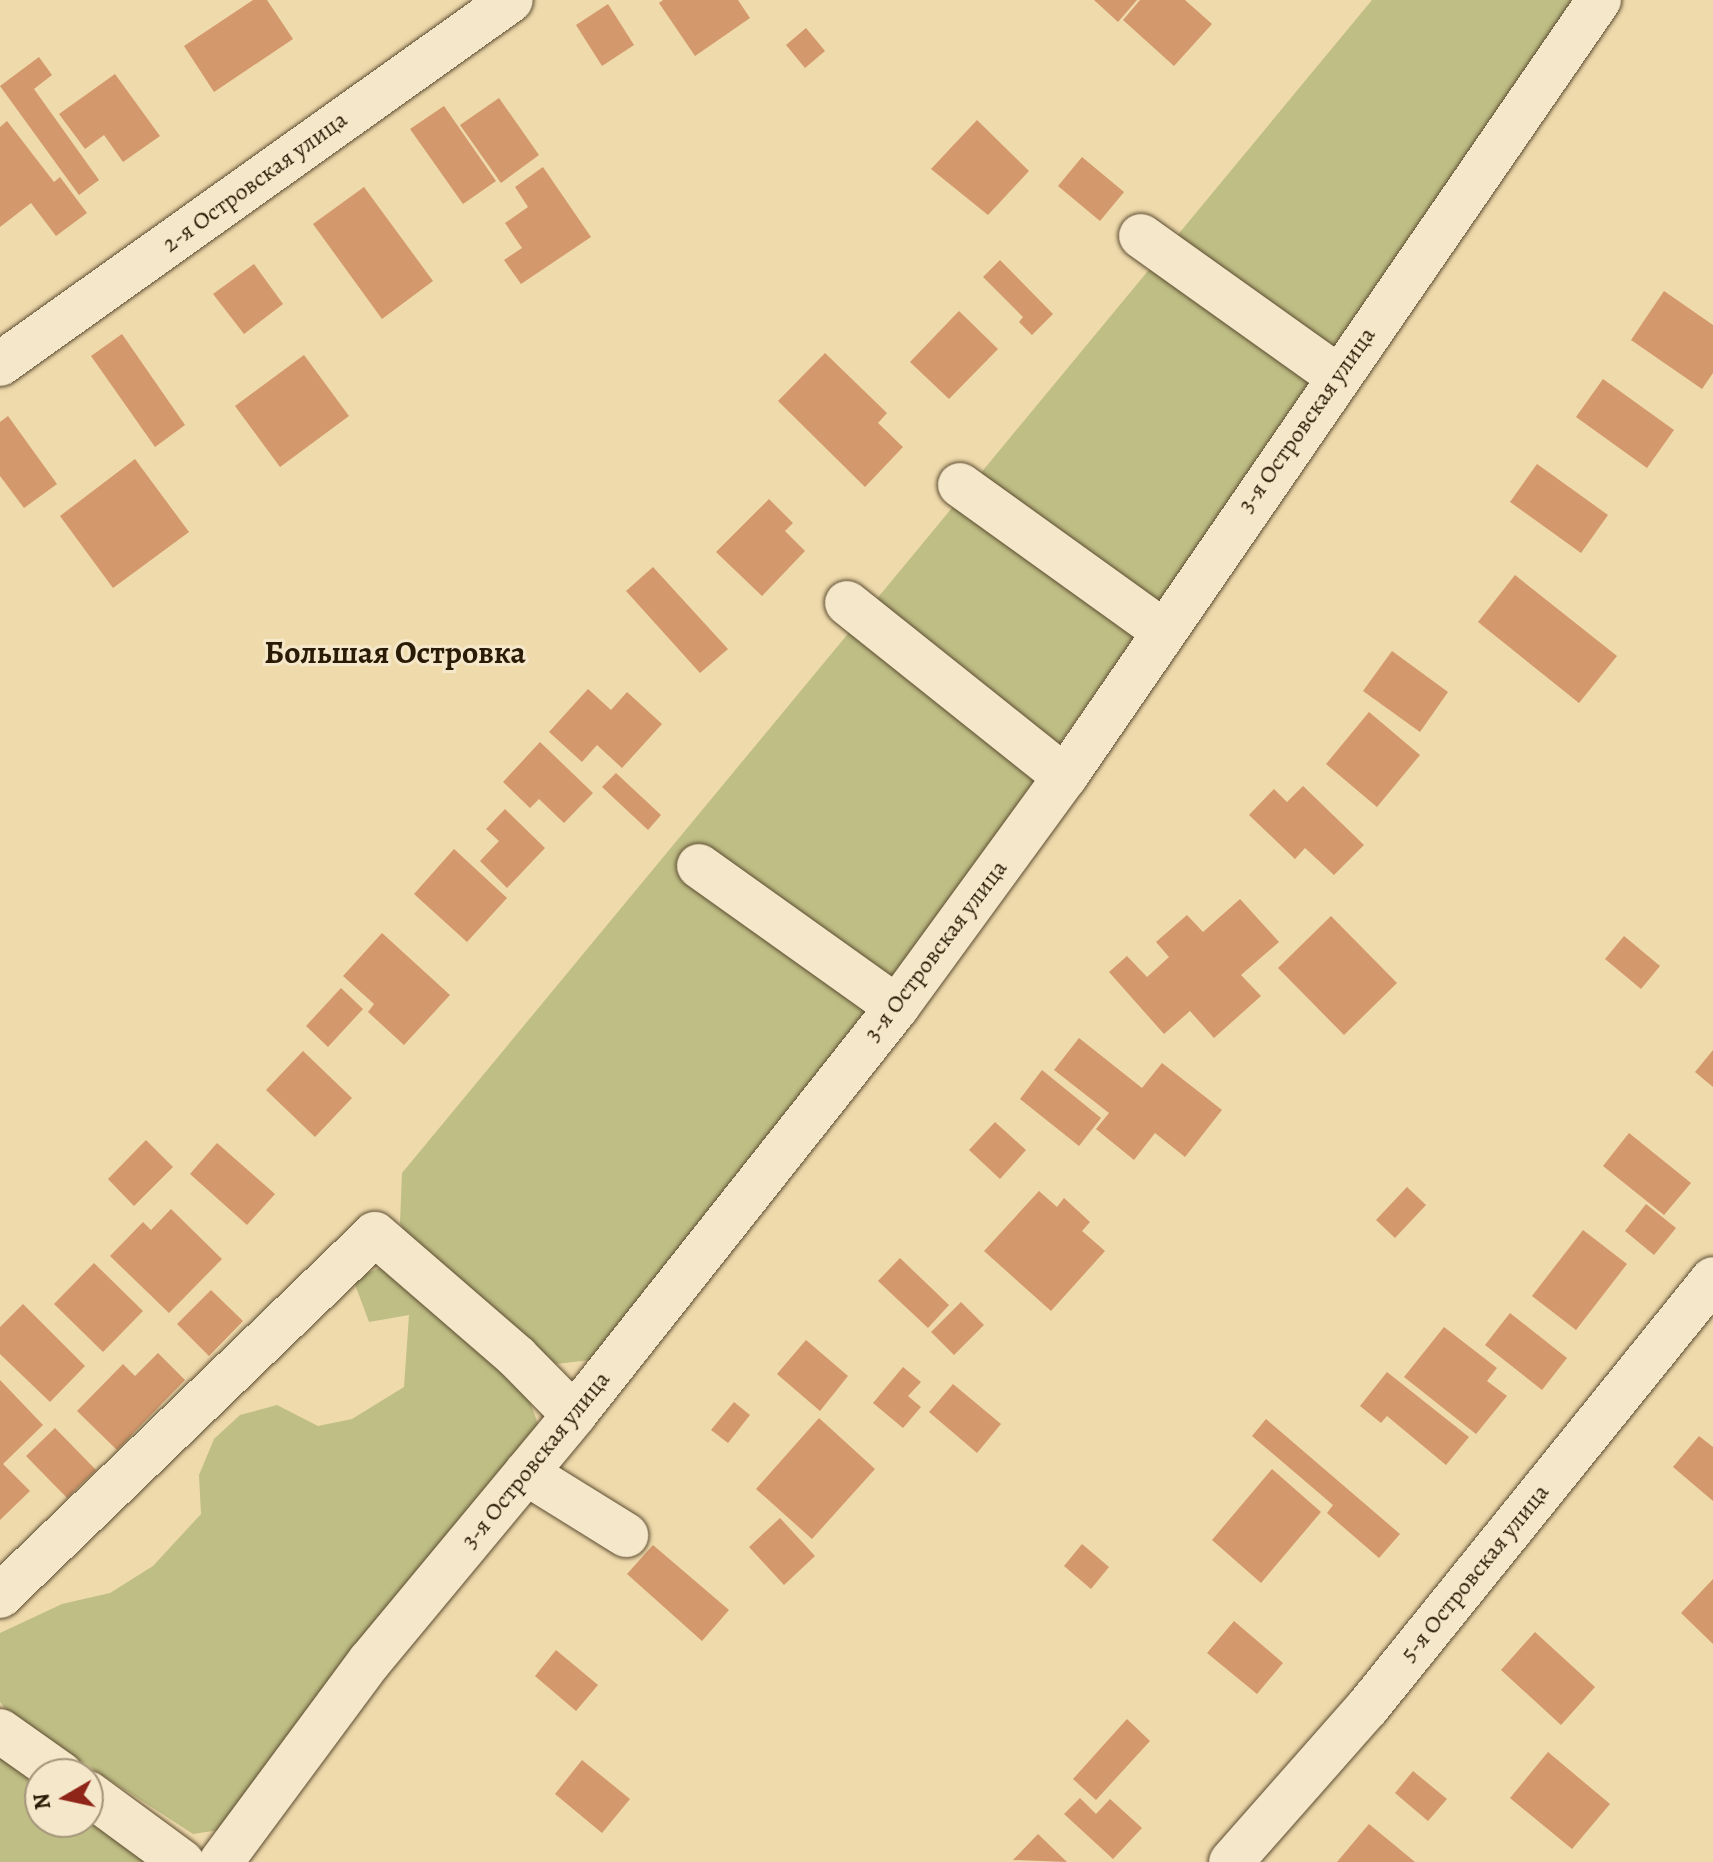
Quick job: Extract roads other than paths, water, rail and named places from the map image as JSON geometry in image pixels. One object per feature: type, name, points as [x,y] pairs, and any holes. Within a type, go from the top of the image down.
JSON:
[{"type":"street","name":"2-я Островская улица","points":[[0,364],[511,0]]},
{"type":"street","name":"3-я Островская улица","points":[[221,1862],[370,1661],[574,1415],[897,1007],[1065,777],[1162,630],[1599,0]]},
{"type":"street","points":[[1141,236],[1337,376]]},
{"type":"street","points":[[960,485],[1162,630]]},
{"type":"street","points":[[847,603],[1065,777]]},
{"type":"street","points":[[699,866],[897,1007]]},
{"type":"street","points":[[0,1596],[375,1234],[517,1357],[574,1415]]},
{"type":"street","name":"5-я Островская улица","points":[[1231,1862],[1367,1708],[1713,1279]]},
{"type":"street","points":[[526,1473],[626,1535]]},
{"type":"street","points":[[0,1731],[38,1758]]},
{"type":"street","points":[[104,1805],[182,1862]]},
{"type":"district","name":"Большая Островка","points":[[395,652]]}]
